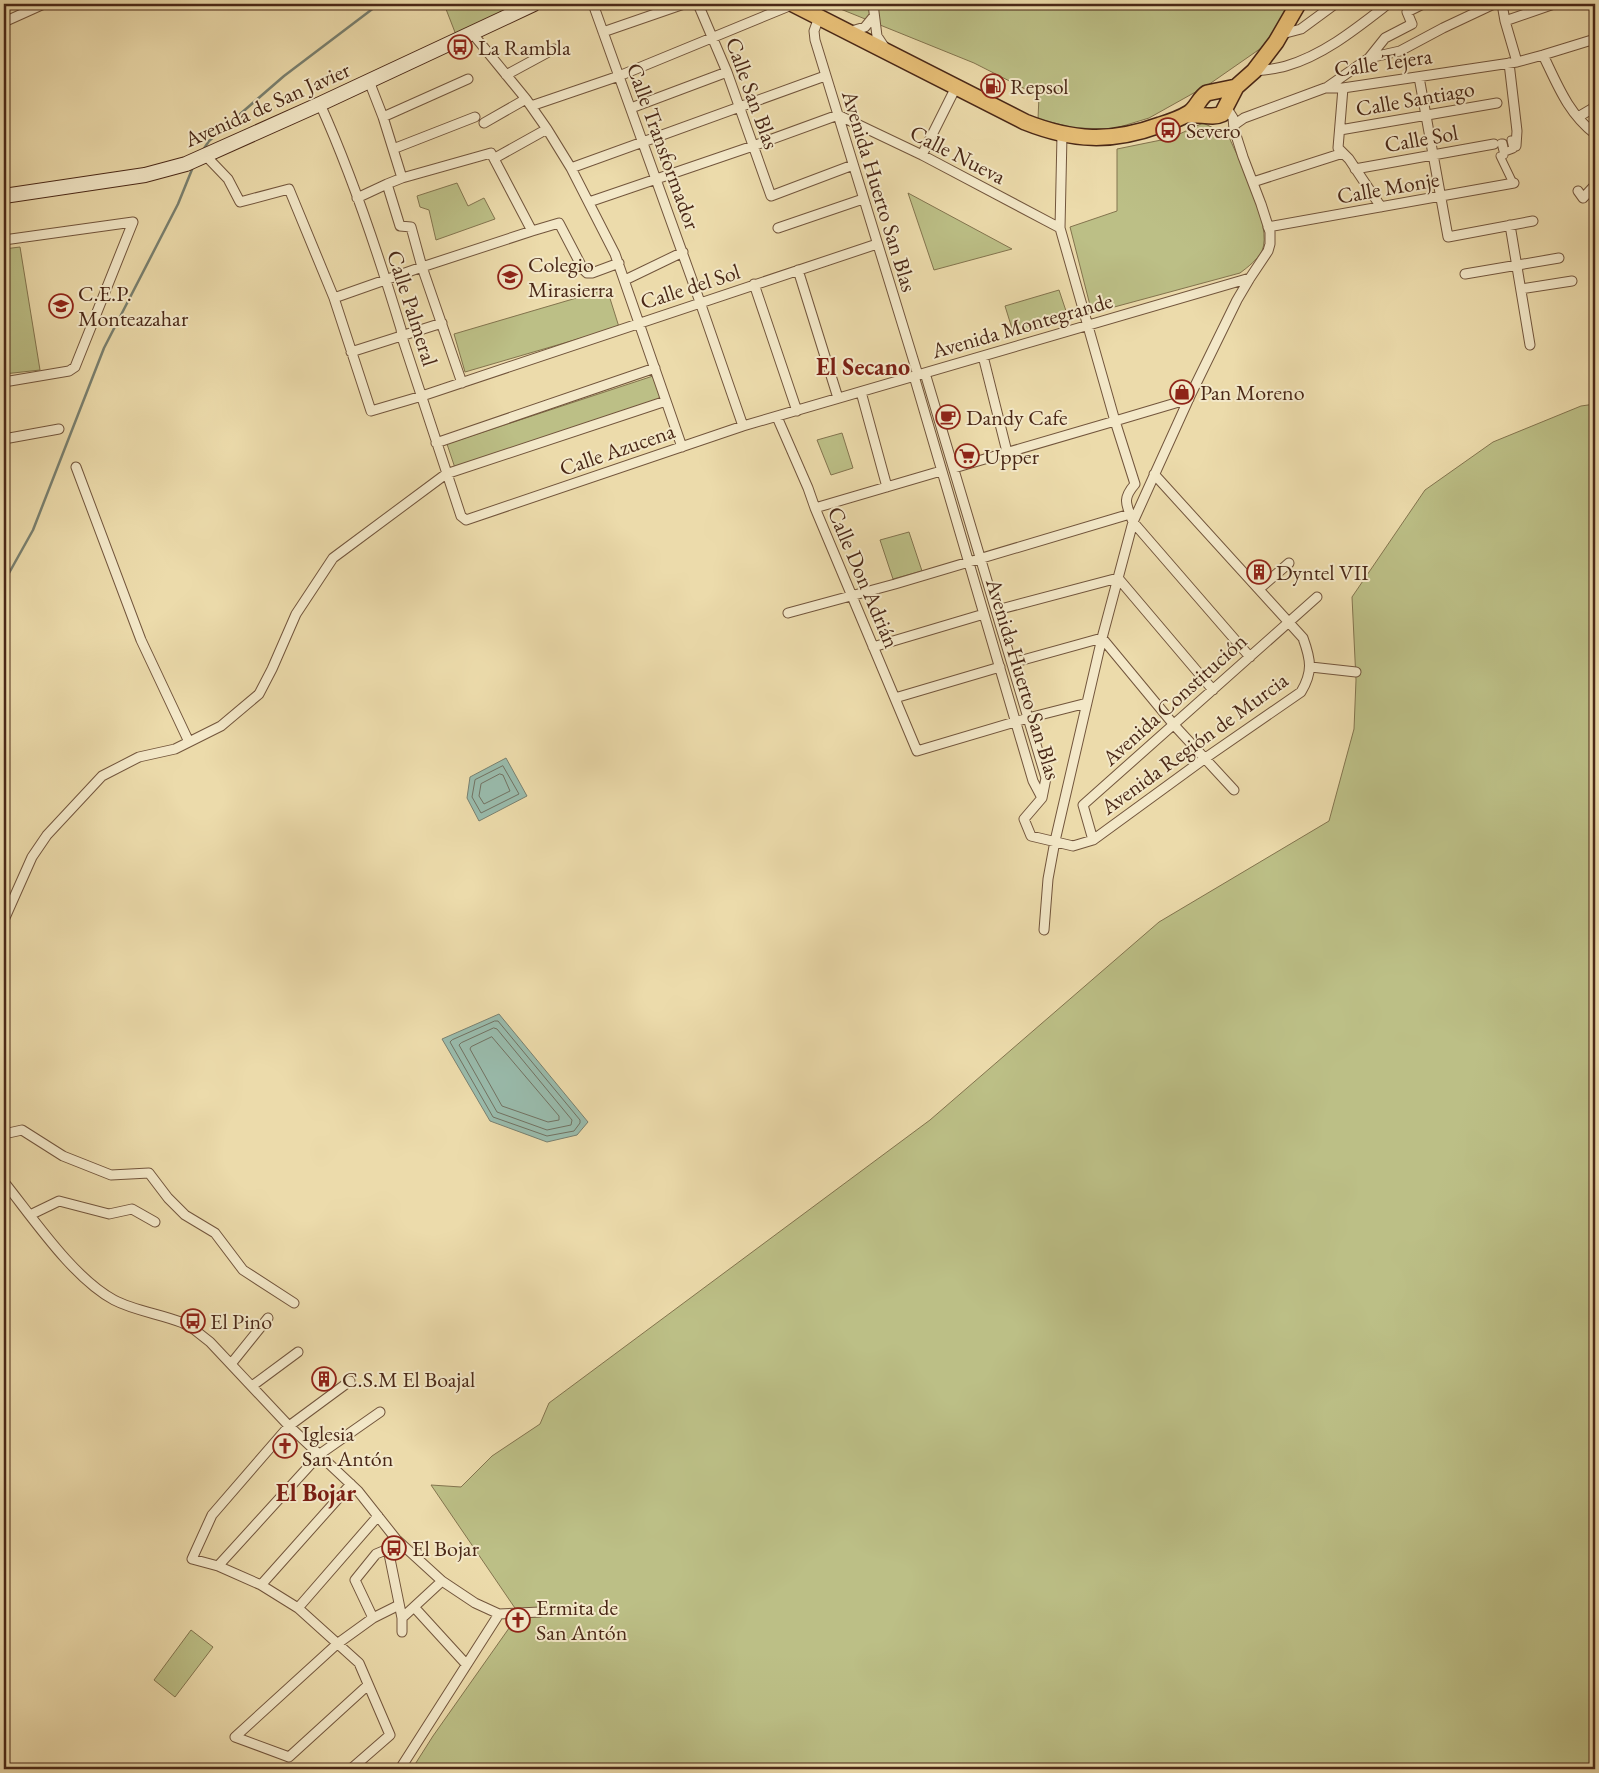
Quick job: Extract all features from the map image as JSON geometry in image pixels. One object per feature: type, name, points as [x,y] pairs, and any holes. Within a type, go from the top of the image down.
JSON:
[{"type":"main road","name":"Avenida de San Javier","points":[[4,196],[160,172],[186,164],[534,4]]},
{"type":"main road","points":[[793,4],[1025,122],[1080,138],[1114,138],[1148,130],[1186,115],[1192,111],[1207,93],[1236,87]]},
{"type":"main road","points":[[1186,115],[1209,116],[1222,114],[1236,87],[1254,71],[1282,34],[1298,4]]},
{"type":"main road","points":[[1216,91],[1224,96],[1226,106]]},
{"type":"main road","points":[[1201,100],[1201,108],[1209,116]]},
{"type":"street","points":[[4,22],[44,4]]},
{"type":"street","name":"Calle Transformador","points":[[593,4],[743,426]]},
{"type":"street","points":[[603,32],[684,4]]},
{"type":"street","name":"Calle San Blas","points":[[698,4],[727,72],[771,196],[853,165]]},
{"type":"street","points":[[484,123],[529,102],[619,76],[793,4]]},
{"type":"street","points":[[873,4],[880,42],[889,54]]},
{"type":"street","points":[[1282,34],[1300,29],[1334,4]]},
{"type":"street","points":[[1254,71],[1284,67],[1310,57],[1351,32],[1388,4]]},
{"type":"street","points":[[1326,88],[1369,58],[1385,38],[1412,24],[1407,12],[1423,4]]},
{"type":"street","points":[[1369,58],[1400,51],[1494,4]]},
{"type":"street","points":[[1502,4],[1513,62],[1517,131],[1516,146]]},
{"type":"street","points":[[1505,21],[1554,4]]},
{"type":"street","points":[[846,32],[865,27],[874,16]]},
{"type":"street","name":"Avenida Huerto San Blas","points":[[819,17],[814,31],[814,40],[919,375],[954,468],[997,610],[1046,778],[1042,798]]},
{"type":"street","points":[[472,33],[529,102],[571,168],[589,202],[619,262],[682,446]]},
{"type":"street","name":"Calle Tejera","points":[[1233,123],[1326,88],[1343,88],[1513,62],[1595,39]]},
{"type":"street","points":[[506,75],[554,49]]},
{"type":"street","points":[[1543,55],[1566,102],[1595,134]]},
{"type":"street","points":[[631,108],[727,72]]},
{"type":"street","points":[[571,168],[825,76]]},
{"type":"street","points":[[1419,77],[1448,237],[1533,221]]},
{"type":"street","points":[[383,117],[468,79]]},
{"type":"street","points":[[369,81],[383,117],[402,178]]},
{"type":"street","points":[[922,155],[956,87]]},
{"type":"street","points":[[1343,88],[1338,148],[1355,168],[1381,207]]},
{"type":"street","name":"Calle Santiago","points":[[1340,130],[1497,103]]},
{"type":"street","name":"Calle Palmeral","points":[[320,104],[341,152],[386,280],[460,516],[463,519],[470,520]]},
{"type":"street","points":[[1044,930],[1048,879],[1055,841],[1132,518],[1250,278],[1269,248],[1268,227],[1243,157],[1233,118],[1226,106]]},
{"type":"street","points":[[1578,117],[1595,106]]},
{"type":"street","points":[[589,202],[838,116]]},
{"type":"street","name":"Calle Nueva","points":[[838,116],[922,155],[1060,228]]},
{"type":"street","points":[[1209,116],[1233,123]]},
{"type":"street","points":[[393,149],[474,118]]},
{"type":"street","points":[[357,198],[402,178],[493,156],[547,129]]},
{"type":"street","points":[[1062,134],[1060,228],[1135,484],[1127,494],[1127,503],[1132,518],[1250,657]]},
{"type":"street","points":[[1514,183],[1500,156],[1504,154],[1500,143],[1503,143],[1504,152],[1513,149],[1512,140],[1514,140],[1516,146]]},
{"type":"street","name":"Calle Sol","points":[[1355,168],[1494,144]]},
{"type":"street","points":[[1253,182],[1343,153]]},
{"type":"street","points":[[206,156],[228,179],[240,202],[289,189],[334,298],[351,352],[442,323]]},
{"type":"street","points":[[493,156],[532,231]]},
{"type":"street","name":"Calle Monje","points":[[1268,227],[1514,183]]},
{"type":"street","points":[[387,184],[400,226],[410,227],[462,383]]},
{"type":"street","points":[[1578,191],[1583,198],[1595,185]]},
{"type":"street","points":[[778,228],[864,199]]},
{"type":"street","points":[[4,240],[133,222],[73,370],[4,382]]},
{"type":"street","points":[[334,298],[422,267],[559,223],[582,268],[587,273],[592,273],[619,262]]},
{"type":"street","points":[[1510,225],[1530,344]]},
{"type":"street","name":"Calle del Sol","points":[[351,352],[371,410],[462,383],[877,244]]},
{"type":"street","points":[[625,280],[682,252]]},
{"type":"street","points":[[1465,274],[1559,258]]},
{"type":"street","points":[[798,270],[838,398]]},
{"type":"street","name":"Avenida Montegrande","points":[[776,416],[1250,278]]},
{"type":"street","points":[[1520,289],[1572,281]]},
{"type":"street","points":[[754,284],[797,411]]},
{"type":"street","points":[[983,356],[1007,452]]},
{"type":"street","points":[[436,443],[655,368]]},
{"type":"street","name":"Avenida Huerto San Blas","points":[[919,375],[941,471],[1033,781],[1042,798]]},
{"type":"street","points":[[861,392],[888,487]]},
{"type":"street","points":[[954,468],[1189,399]]},
{"type":"street","points":[[4,920],[32,857],[47,835],[102,776],[139,757],[175,749],[221,726],[259,694],[296,614],[333,558],[446,474],[666,401]]},
{"type":"street","name":"Calle Azucena","points":[[470,520],[682,446],[776,416]]},
{"type":"street","name":"Calle Don Adrián","points":[[776,416],[808,488],[917,751],[1016,722]]},
{"type":"street","points":[[4,439],[59,429]]},
{"type":"street","points":[[76,468],[141,640],[189,742]]},
{"type":"street","points":[[815,508],[941,471]]},
{"type":"street","name":"Avenida Región de Murcia","points":[[1042,798],[1024,819],[1031,836],[1073,846],[1093,840],[1204,759],[1301,692],[1307,682],[1310,667],[1308,651],[1303,638],[1154,474]]},
{"type":"street","points":[[788,613],[981,558],[1132,518]]},
{"type":"street","points":[[1258,589],[1289,563]]},
{"type":"street","points":[[997,610],[1118,578]]},
{"type":"street","points":[[1118,578],[1213,690]]},
{"type":"street","name":"Avenida Constitución","points":[[1093,840],[1083,805],[1318,597]]},
{"type":"street","points":[[873,648],[984,614]]},
{"type":"street","points":[[1012,663],[1102,638]]},
{"type":"street","points":[[1102,638],[1174,725],[1234,790]]},
{"type":"street","points":[[895,698],[1000,667]]},
{"type":"street","points":[[1310,667],[1356,672]]},
{"type":"street","points":[[1016,722],[1087,703]]},
{"type":"street","points":[[4,1134],[22,1130],[63,1156],[111,1175],[149,1173],[168,1198],[185,1215],[214,1233],[242,1270],[294,1303]]},
{"type":"street","points":[[4,1182],[69,1262],[105,1294],[125,1304],[175,1319],[191,1327],[210,1342],[289,1426],[351,1484],[396,1539],[442,1581],[475,1603],[499,1614],[540,1612]]},
{"type":"street","points":[[30,1215],[59,1201],[109,1214],[132,1209],[155,1222]]},
{"type":"street","points":[[231,1364],[268,1318]]},
{"type":"street","points":[[252,1386],[298,1352]]},
{"type":"street","points":[[350,1381],[289,1426],[212,1515],[192,1559],[218,1566],[261,1584],[298,1608],[359,1663],[390,1735],[351,1769]]},
{"type":"street","points":[[218,1566],[320,1454],[380,1412]]},
{"type":"street","points":[[261,1584],[351,1484]]},
{"type":"street","points":[[298,1608],[378,1516]]},
{"type":"street","points":[[373,1618],[355,1580],[376,1554],[388,1549],[396,1539]]},
{"type":"street","points":[[388,1549],[402,1618],[402,1632]]},
{"type":"street","points":[[402,1618],[442,1581]]},
{"type":"street","points":[[368,1685],[289,1757],[235,1737],[337,1644],[373,1618],[399,1606]]},
{"type":"street","points":[[414,1607],[466,1664]]},
{"type":"street","points":[[400,1769],[499,1614]]},
{"type":"green space","points":[[444,4],[534,4],[458,40]]},
{"type":"green space","points":[[839,4],[1291,4],[1267,44],[1208,85],[1149,118],[1113,129],[1074,128],[1038,119],[1039,96],[974,63],[838,8]]},
{"type":"green space","points":[[1203,123],[1228,135],[1259,210],[1263,226],[1264,240],[1262,251],[1240,273],[1092,313],[1070,227],[1117,211],[1117,149],[1171,138]]},
{"type":"green space","points":[[457,183],[468,206],[484,198],[495,219],[436,240],[429,210],[420,207],[417,196]]},
{"type":"green space","points":[[908,193],[1012,249],[934,270]]},
{"type":"green space","points":[[20,247],[40,370],[4,374],[4,249]]},
{"type":"green space","points":[[607,289],[619,327],[465,372],[454,334]]},
{"type":"green space","points":[[1059,290],[1068,317],[1014,335],[1005,306]]},
{"type":"green space","points":[[656,375],[664,399],[455,468],[447,444]]},
{"type":"green space","points":[[1595,404],[1595,1769],[412,1769],[519,1614],[431,1485],[461,1487],[492,1456],[540,1424],[549,1403],[930,1120],[1159,922],[1329,821],[1354,729],[1356,680],[1352,597],[1425,490],[1493,442],[1581,406]]},
{"type":"green space","points":[[842,433],[853,468],[831,475],[817,440]]},
{"type":"green space","points":[[909,532],[922,571],[893,579],[880,540]]},
{"type":"green space","points":[[191,1630],[213,1647],[175,1697],[154,1680]]},
{"type":"water","points":[[506,758],[527,796],[479,821],[467,798],[470,777]]},
{"type":"water","points":[[499,1014],[588,1122],[577,1135],[547,1142],[490,1121],[442,1039]]},
{"type":"waterway","points":[[203,150],[209,141],[284,76],[379,4]]},
{"type":"waterway","points":[[4,582],[33,530],[104,348],[178,204],[193,167]]},
{"type":"place","name":"La Rambla","points":[[460,47]]},
{"type":"place","name":"Repsol","points":[[993,86]]},
{"type":"place","name":"Severo","points":[[1168,130]]},
{"type":"place","name":"Colegio Mirasierra","points":[[510,277]]},
{"type":"place","name":"C.E.P. Monteazahar","points":[[61,306]]},
{"type":"place","name":"Pan Moreno","points":[[1182,392]]},
{"type":"place","name":"Dandy Cafe","points":[[948,417]]},
{"type":"place","name":"Upper","points":[[967,456]]},
{"type":"place","name":"Dyntel VII","points":[[1259,572]]},
{"type":"place","name":"El Pino","points":[[193,1321]]},
{"type":"place","name":"C.S.M El Boajal","points":[[324,1379]]},
{"type":"place","name":"Iglesia San Antón","points":[[285,1446]]},
{"type":"place","name":"El Bojar","points":[[394,1548]]},
{"type":"place","name":"Ermita de San Antón","points":[[518,1620]]},
{"type":"district","name":"El Secano","points":[[863,367]]},
{"type":"district","name":"El Bojar","points":[[316,1493]]}]
